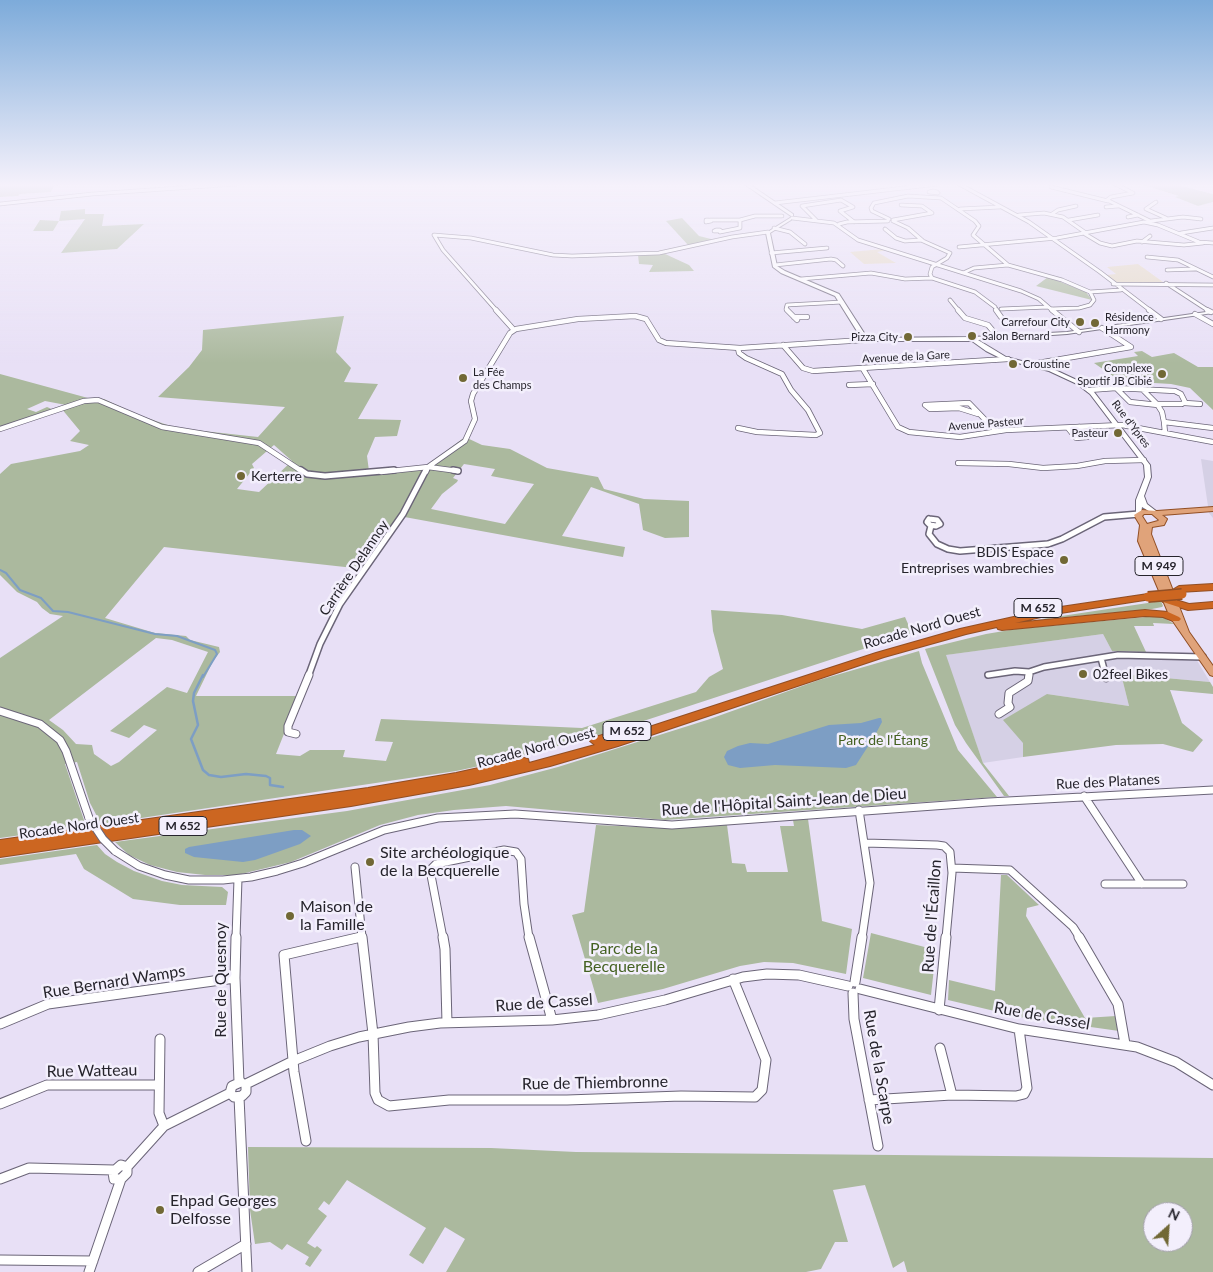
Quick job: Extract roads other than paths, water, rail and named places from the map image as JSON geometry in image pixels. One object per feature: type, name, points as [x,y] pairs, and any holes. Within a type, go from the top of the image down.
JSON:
[{"type":"highway","name":"Rocade Nord Ouest","points":[[1181,592],[1213,585]]},
{"type":"highway","name":"Rocade Nord Ouest","points":[[0,844],[368,792],[483,771],[589,743],[933,637],[1044,613],[1147,595],[1213,592]]},
{"type":"highway","points":[[933,637],[1031,624],[1144,613],[1165,614],[1173,609],[1213,605]]},
{"type":"highway","name":"Rocade Nord Ouest","points":[[0,852],[383,797],[483,778],[614,743],[907,644]]},
{"type":"main road","points":[[770,243],[775,266],[781,272],[831,292],[842,302],[866,340]]},
{"type":"main road","points":[[974,341],[995,337],[1079,332],[1212,312]]},
{"type":"main road","name":"Rue d'Ypres","points":[[866,340],[974,341],[1008,359],[1032,364],[1074,380],[1089,390],[1144,460],[1148,474],[1138,501],[1140,516],[1144,525],[1142,540],[1173,609],[1213,673]]},
{"type":"main road","points":[[1142,494],[1143,504],[1162,517],[1160,522]]},
{"type":"main road","points":[[1160,522],[1140,516],[1145,511],[1155,513],[1213,509]]},
{"type":"main road","points":[[1160,522],[1167,516],[1181,511]]},
{"type":"main road","name":"Rue d'Ypres","points":[[1160,522],[1149,526],[1147,534],[1173,609]]},
{"type":"street","points":[[439,243],[514,330]]},
{"type":"street","points":[[495,243],[555,256],[572,256],[656,253],[702,243]]},
{"type":"street","points":[[869,243],[1021,291],[1050,308],[1079,332]]},
{"type":"street","points":[[929,243],[950,253],[947,258],[930,270],[932,278]]},
{"type":"street","points":[[959,247],[990,243]]},
{"type":"street","points":[[1059,243],[1161,319]]},
{"type":"street","points":[[1105,243],[1108,245],[1127,243]]},
{"type":"street","points":[[1149,243],[1186,246],[1201,243]]},
{"type":"street","points":[[983,244],[1008,266]]},
{"type":"street","points":[[771,252],[827,248]]},
{"type":"street","points":[[1147,257],[1176,260],[1213,277]]},
{"type":"street","points":[[775,266],[832,259],[843,266]]},
{"type":"street","points":[[963,273],[976,268],[1008,266],[1062,280],[1090,292],[1121,290]]},
{"type":"street","points":[[1167,270],[1198,269]]},
{"type":"street","points":[[800,280],[868,273],[907,280],[932,278],[975,292],[995,308],[1001,317]]},
{"type":"street","points":[[1113,284],[1166,283],[1213,285]]},
{"type":"street","points":[[1166,283],[1212,312]]},
{"type":"street","points":[[995,308],[1079,308],[1090,305],[1094,300],[1090,292]]},
{"type":"street","points":[[950,300],[965,318],[988,325],[995,337]]},
{"type":"street","points":[[807,317],[795,319],[786,308],[786,305],[842,302]]},
{"type":"street","points":[[1195,314],[1213,324]]},
{"type":"street","points":[[428,467],[469,436],[475,419],[472,402],[473,394],[514,330],[578,319],[638,316],[646,319],[657,338],[663,342],[738,348],[866,340]]},
{"type":"street","points":[[1032,364],[1131,347],[1102,328]]},
{"type":"street","name":"Avenue de la Gare","points":[[783,345],[804,369],[818,371],[1008,359]]},
{"type":"street","points":[[738,348],[739,353],[746,358],[782,374],[790,388],[808,410],[820,433],[813,435],[757,432],[738,428]]},
{"type":"street","name":"Avenue Pasteur","points":[[863,369],[898,428],[904,431],[956,437],[996,431],[1118,425],[1213,442]]},
{"type":"street","points":[[849,385],[872,384]]},
{"type":"street","points":[[1116,388],[1130,402],[1200,404]]},
{"type":"street","points":[[1089,390],[1116,388],[1176,392],[1181,395],[1185,403]]},
{"type":"street","points":[[1142,389],[1158,404],[1164,422],[1165,433]]},
{"type":"street","points":[[0,429],[84,401],[96,400],[162,427],[238,438],[259,443],[269,448],[299,471],[309,475],[343,476],[402,468],[428,467],[458,471]]},
{"type":"street","points":[[978,414],[959,408],[930,409],[925,405],[968,403],[996,431]]},
{"type":"street","points":[[1164,422],[1213,428]]},
{"type":"street","name":"Avenue Pasteur","points":[[1068,428],[1076,438],[1087,437],[1078,427]]},
{"type":"street","points":[[958,464],[1009,464],[1043,468],[1077,466],[1105,460],[1144,460]]},
{"type":"street","name":"Carrière Delannoy","points":[[296,734],[288,732],[287,728],[299,704],[320,644],[334,615],[403,514],[428,467]]},
{"type":"street","points":[[931,526],[929,534],[935,543],[946,549],[958,551],[1048,544],[1062,539],[1101,518],[1118,515],[1140,516]]},
{"type":"street","points":[[988,675],[1015,671],[1029,672],[1044,667],[1118,655],[1203,657]]},
{"type":"street","points":[[1101,658],[1106,678]]},
{"type":"street","points":[[999,714],[1010,707],[1008,703],[1009,693],[1028,681],[1029,672]]},
{"type":"street","name":"Rue de l'Hôpital Saint-Jean de Dieu","points":[[0,711],[37,723],[48,729],[60,740],[66,751],[89,818],[103,839],[115,851],[132,863],[152,871],[182,879],[215,881],[238,879],[287,868],[390,828],[438,818],[515,814],[672,825],[859,810],[1005,801]]},
{"type":"street","name":"Rue des Platanes","points":[[1005,801],[1213,790]]},
{"type":"street","points":[[1084,796],[1142,884]]},
{"type":"street","name":"Rue de la Scarpe","points":[[859,810],[869,869],[869,890],[854,988],[853,1014],[878,1146]]},
{"type":"street","name":"Rue de l'Écaillon","points":[[865,842],[944,846],[950,852],[952,868],[939,1010]]},
{"type":"street","points":[[447,1023],[446,957],[430,870],[436,864],[504,850],[516,852],[521,859],[524,904],[529,938],[552,1020]]},
{"type":"street","name":"Rue de Thiembronne","points":[[355,867],[374,1034],[375,1093],[378,1100],[389,1106],[449,1100],[561,1100],[681,1096],[755,1097],[762,1090],[766,1060],[733,980]]},
{"type":"street","points":[[952,868],[1010,870],[1072,927],[1118,1004],[1125,1044]]},
{"type":"street","name":"Rue de Quesnoy","points":[[238,879],[235,978],[242,1083]]},
{"type":"street","points":[[1105,884],[1182,884]]},
{"type":"street","points":[[306,1141],[293,1061],[284,955],[362,937]]},
{"type":"street","name":"Rue de Cassel","points":[[242,1083],[339,1043],[410,1026],[552,1020],[598,1015],[638,1007],[750,975],[783,973],[854,988],[1019,1029],[1125,1044],[1168,1058],[1192,1070],[1213,1085]]},
{"type":"street","name":"Rue Bernard Wamps","points":[[0,1024],[48,1004],[235,978]]},
{"type":"street","points":[[869,1100],[952,1095],[1016,1096],[1024,1094],[1027,1088],[1019,1029]]},
{"type":"street","points":[[160,1039],[159,1115],[164,1126]]},
{"type":"street","points":[[940,1048],[952,1095]]},
{"type":"street","points":[[89,1272],[121,1179],[127,1173],[127,1167],[164,1126],[184,1114],[230,1093],[232,1086],[242,1083],[246,1092],[239,1097],[234,1097],[230,1093]]},
{"type":"street","name":"Rue Watteau","points":[[0,1104],[47,1085],[159,1085]]},
{"type":"street","points":[[239,1097],[247,1272]]},
{"type":"street","points":[[0,1179],[29,1168],[114,1170],[121,1165],[127,1167]]},
{"type":"street","points":[[114,1170],[114,1178],[121,1179]]},
{"type":"street","points":[[198,1272],[246,1244]]},
{"type":"street","points":[[0,1260],[93,1261]]},
{"type":"water","points":[[881,718],[882,722],[856,765],[846,768],[775,765],[740,768],[728,765],[724,757],[727,751],[738,746],[750,743],[768,744],[829,725],[861,723]]},
{"type":"water","points":[[302,830],[311,836],[300,844],[255,860],[243,862],[194,857],[185,853],[185,849],[189,847]]},
{"type":"waterway","points":[[0,570],[6,573],[20,590],[41,598],[53,611],[68,612],[155,634],[177,636],[215,650],[217,654],[203,677]]},
{"type":"waterway","points":[[203,675],[194,693],[193,701],[198,725],[191,739],[203,770],[209,775],[221,777],[246,774],[266,776],[270,778],[270,785],[283,787]]},
{"type":"place","name":"Carrefour City","points":[[1080,322]]},
{"type":"place","name":"Résidence Harmony","points":[[1095,323]]},
{"type":"place","name":"Salon Bernard","points":[[972,336]]},
{"type":"place","name":"Pizza City","points":[[908,337]]},
{"type":"place","name":"Croustine","points":[[1013,364]]},
{"type":"place","name":"Complexe Sportif JB Cibié","points":[[1162,374]]},
{"type":"place","name":"La Fée des Champs","points":[[463,378]]},
{"type":"place","name":"Pasteur","points":[[1118,433]]},
{"type":"place","name":"Kerterre","points":[[241,476]]},
{"type":"place","name":"BDIS Espace Entreprises wambrechies","points":[[1064,560]]},
{"type":"place","name":"02feel Bikes","points":[[1083,674]]},
{"type":"place","name":"Site archéologique de la Becquerelle","points":[[370,862]]},
{"type":"place","name":"Maison de la Famille","points":[[290,916]]},
{"type":"place","name":"Ehpad Georges Delfosse","points":[[160,1210]]},
{"type":"park label","name":"Parc de l'Étang","points":[[883,740]]},
{"type":"park label","name":"Parc de la Becquerelle","points":[[624,958]]}]
